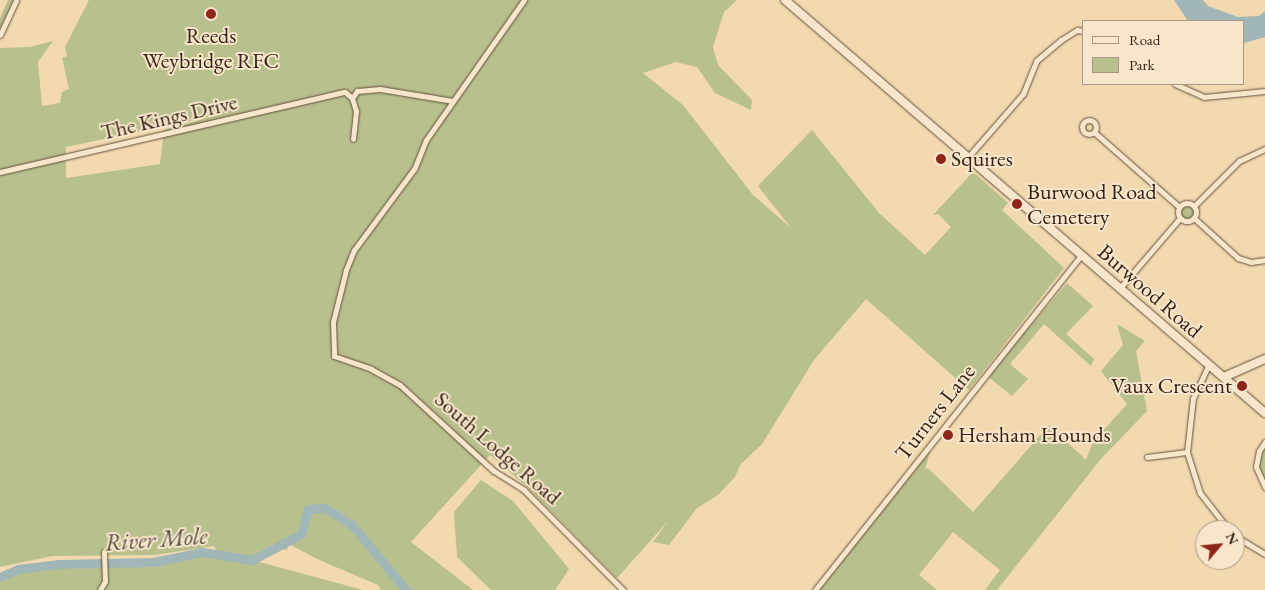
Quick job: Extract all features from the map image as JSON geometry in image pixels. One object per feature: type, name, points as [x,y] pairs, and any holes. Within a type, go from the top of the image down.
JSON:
[{"type":"street","points":[[0,35],[16,0]]},
{"type":"street","points":[[452,101],[524,0]]},
{"type":"street","name":"Burwood Road","points":[[785,0],[1265,413]]},
{"type":"street","points":[[968,157],[1023,94],[1036,61],[1077,30],[1082,31]]},
{"type":"street","points":[[1177,85],[1204,97],[1265,91]]},
{"type":"street","name":"The Kings Drive","points":[[0,172],[345,92],[380,89],[452,101]]},
{"type":"street","points":[[352,98],[357,91]]},
{"type":"street","points":[[345,92],[352,98],[356,111],[353,139]]},
{"type":"street","name":"South Lodge Road","points":[[452,101],[426,140],[414,169],[354,250],[346,270],[333,322],[334,356],[371,369],[400,385],[494,471],[524,490],[623,590]]},
{"type":"street","points":[[1094,132],[1179,207],[1180,218],[1120,288]]},
{"type":"street","points":[[1194,206],[1239,161],[1265,149]]},
{"type":"street","points":[[1179,207],[1187,202],[1194,206],[1196,211],[1194,218],[1188,221],[1180,218]]},
{"type":"street","points":[[1194,218],[1238,258],[1251,262],[1265,260]]},
{"type":"street","name":"Turners Lane","points":[[815,590],[1081,255]]},
{"type":"street","points":[[1224,377],[1265,359]]},
{"type":"street","points":[[1209,364],[1192,398],[1187,452],[1200,493],[1221,520]]},
{"type":"street","points":[[1265,442],[1259,451],[1256,467],[1265,487]]},
{"type":"street","points":[[1147,457],[1187,452]]},
{"type":"street","points":[[1245,542],[1265,554]]},
{"type":"street","points":[[100,590],[104,572],[104,552]]},
{"type":"green space","points":[[8,0],[14,0],[0,30],[0,18]]},
{"type":"green space","points":[[89,0],[737,0],[724,12],[713,47],[718,65],[752,100],[751,110],[715,93],[697,67],[676,62],[643,73],[683,105],[753,195],[791,228],[758,186],[812,130],[879,213],[925,255],[951,227],[938,214],[933,215],[973,172],[1008,203],[1002,210],[1064,268],[969,390],[866,299],[814,360],[762,444],[740,465],[735,477],[718,495],[697,508],[669,545],[653,542],[668,521],[617,578],[526,486],[490,455],[411,542],[473,590],[381,590],[378,585],[317,559],[289,544],[287,550],[270,548],[258,552],[256,561],[363,590],[0,590],[0,573],[18,569],[57,564],[153,562],[202,552],[218,554],[214,546],[154,555],[52,556],[0,567],[0,48],[30,47],[53,41],[38,62],[42,106],[60,103],[62,92],[69,89],[62,58],[67,56],[65,47]],"holes":[[[213,116],[164,130],[160,164],[66,178],[66,147]]]},
{"type":"green space","points":[[1187,204],[1195,212],[1187,220],[1179,212]]},
{"type":"green space","points":[[1067,283],[1093,306],[1066,334],[1094,359],[1091,366],[1044,324],[1010,364],[1028,379],[1012,396],[987,376]]},
{"type":"green space","points":[[1117,324],[1145,341],[1136,351],[1147,411],[1100,460],[997,590],[985,590],[1000,570],[953,532],[919,575],[937,590],[819,590],[930,451],[925,470],[928,468],[973,512],[1049,425],[1086,460],[1093,442],[1127,404],[1101,371],[1123,345]]},
{"type":"green space","points":[[1265,446],[1265,484],[1258,465]]},
{"type":"green space","points":[[481,480],[513,501],[569,569],[555,590],[491,590],[457,557],[454,512]]},
{"type":"shaded area","points":[[1174,0],[1203,0],[1208,6],[1238,17],[1259,16],[1265,11],[1265,37],[1245,43],[1245,20],[1187,20]]},
{"type":"waterway","name":"River Mole","points":[[0,577],[18,569],[57,564],[153,562],[202,552],[252,560],[301,534],[308,509],[325,508],[352,525],[406,590]]},
{"type":"place","name":"Reeds Weybridge RFC","points":[[211,14]]},
{"type":"place","name":"Squires","points":[[941,159]]},
{"type":"place","name":"Burwood Road Cemetery","points":[[1017,204]]},
{"type":"place","name":"Vaux Crescent","points":[[1242,386]]},
{"type":"place","name":"Hersham Hounds","points":[[948,435]]}]
